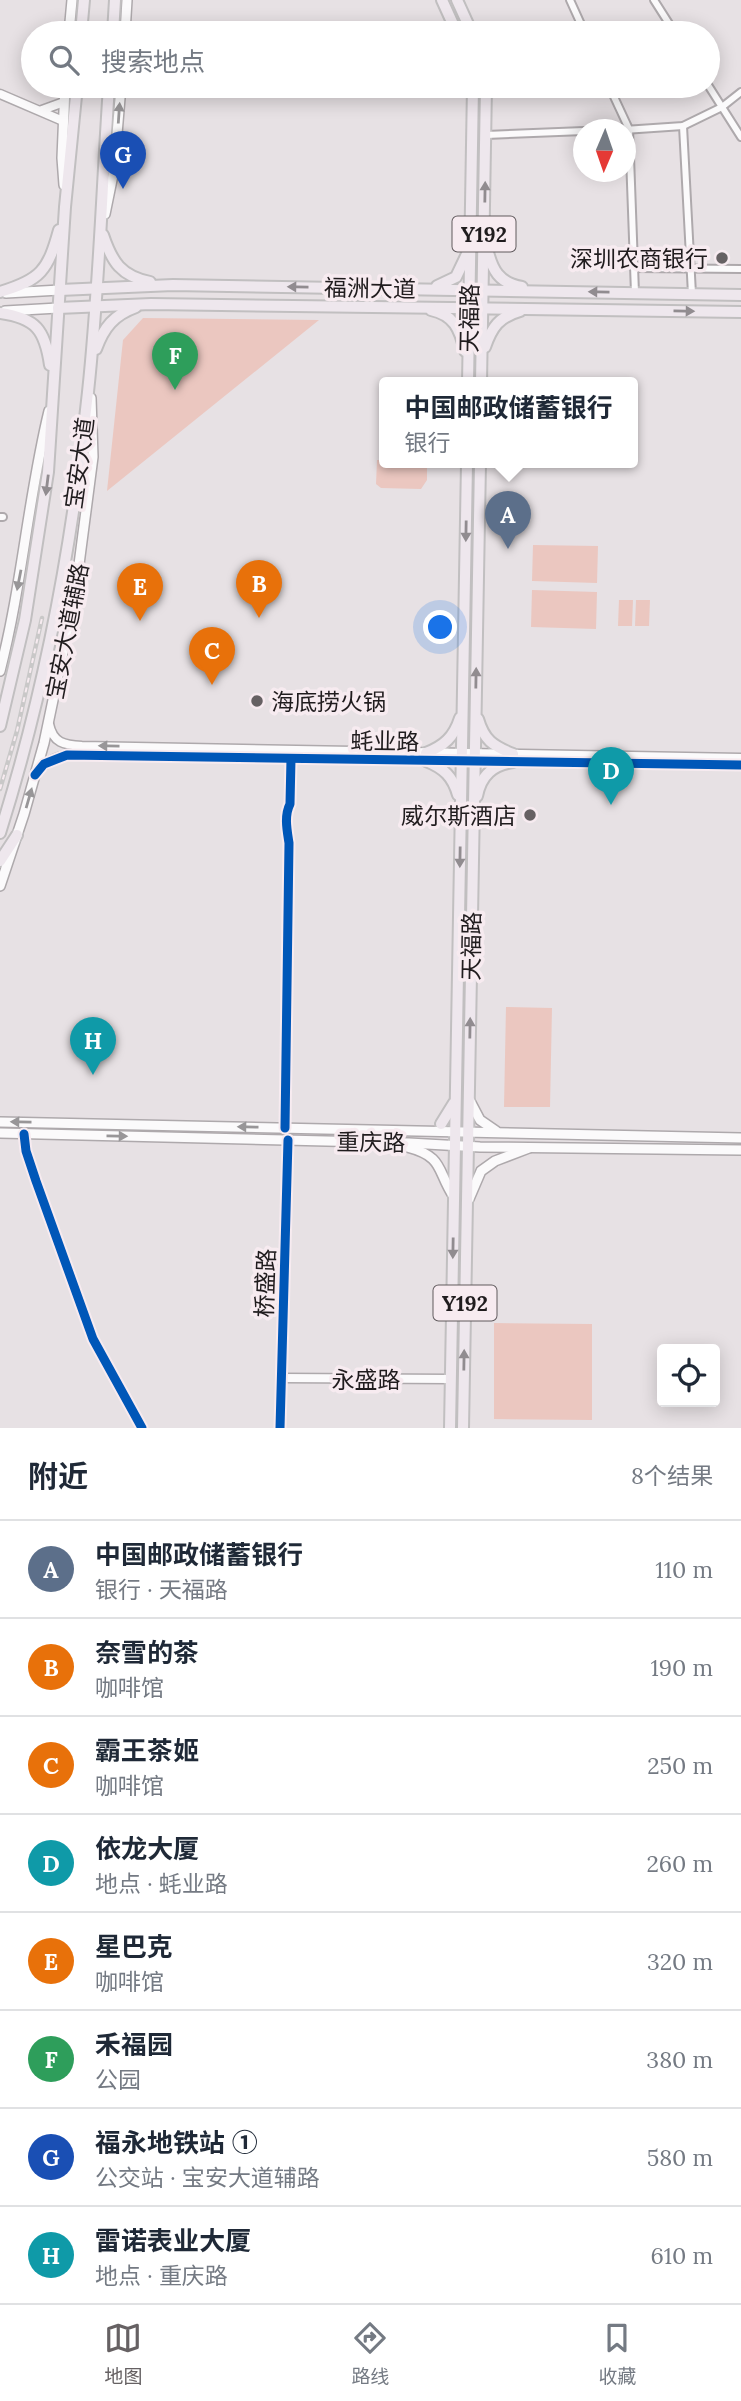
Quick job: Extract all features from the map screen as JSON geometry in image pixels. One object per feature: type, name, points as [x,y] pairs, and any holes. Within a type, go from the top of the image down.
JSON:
[{"type":"main road","points":[[70,21],[72,0]]},
{"type":"main road","points":[[82,21],[84,0]]},
{"type":"main road","points":[[114,21],[115,0]]},
{"type":"main road","points":[[126,21],[127,0]]},
{"type":"main road","points":[[442,0],[452,21]]},
{"type":"main road","points":[[457,0],[467,21]]},
{"type":"main road","points":[[0,292],[27,283],[43,271],[54,247],[65,207],[62,158],[64,98]]},
{"type":"main road","name":"宝安大道","points":[[0,726],[25,620],[48,472],[65,207],[76,98]]},
{"type":"main road","name":"宝安大道","points":[[0,833],[34,716],[52,630],[80,463],[96,307],[108,98]]},
{"type":"main road","points":[[120,98],[114,170],[101,229],[111,257],[122,272],[138,280],[177,286],[181,304]]},
{"type":"main road","name":"天福路","points":[[468,377],[473,98]]},
{"type":"main road","name":"天福路","points":[[481,377],[485,98]]},
{"type":"main road","points":[[417,289],[438,286],[456,277],[466,255],[471,230]]},
{"type":"main road","points":[[484,232],[491,266],[497,275],[514,286],[542,291]]},
{"type":"main road","name":"福洲大道","points":[[0,292],[177,286],[741,295]]},
{"type":"main road","points":[[90,369],[98,343],[111,321],[127,310],[151,304]]},
{"type":"main road","name":"福洲大道","points":[[0,312],[151,304],[741,312]]},
{"type":"main road","points":[[418,307],[451,318],[462,338],[468,365]]},
{"type":"main road","points":[[482,360],[492,329],[498,321],[519,312],[540,308]]},
{"type":"main road","points":[[0,312],[27,320],[39,330],[48,349],[53,392],[39,452],[20,575],[0,671]]},
{"type":"main road","name":"宝安大道辅路","points":[[0,886],[49,724],[72,607],[87,517],[93,447],[90,369]]},
{"type":"main road","name":"天福路","points":[[452,1428],[454,1145],[467,468]]},
{"type":"main road","name":"天福路","points":[[463,1428],[480,468]]},
{"type":"main road","points":[[461,816],[458,794],[451,778],[426,757],[447,743],[456,732],[463,702]]},
{"type":"main road","points":[[475,704],[481,730],[487,740],[513,758]]},
{"type":"main road","points":[[473,816],[479,790],[486,775],[497,765],[513,758]]},
{"type":"main road","points":[[0,861],[17,835]]},
{"type":"main road","name":"Y192","points":[[469,1096],[484,1125],[502,1133]]},
{"type":"main road","points":[[414,1130],[434,1128],[441,1124],[450,1113],[456,1097]]},
{"type":"main road","name":"重庆路","points":[[0,1122],[741,1138]]},
{"type":"main road","name":"重庆路","points":[[0,1133],[469,1146],[741,1150]]},
{"type":"main road","points":[[391,1142],[421,1151],[436,1161],[454,1198]]},
{"type":"main road","points":[[466,1203],[481,1171],[495,1161],[531,1147]]},
{"type":"street","points":[[570,0],[580,21]]},
{"type":"street","points":[[654,0],[667,21]]},
{"type":"street","points":[[636,128],[683,126],[722,107],[741,92]]},
{"type":"street","points":[[0,94],[63,121]]},
{"type":"street","points":[[614,98],[622,119]]},
{"type":"street","points":[[716,98],[741,137]]},
{"type":"street","points":[[42,110],[64,102]]},
{"type":"street","points":[[683,126],[692,294]]},
{"type":"street","points":[[486,135],[573,131]]},
{"type":"street","points":[[629,182],[635,293]]},
{"type":"street","points":[[634,268],[741,269]]},
{"type":"street","name":"蚝业路","points":[[49,724],[52,736],[57,741],[71,745],[426,757]]},
{"type":"street","name":"蚝业路","points":[[35,775],[44,764],[67,755],[291,759],[474,757],[741,765]]},
{"type":"street","name":"蚝业路","points":[[513,758],[741,758]]},
{"type":"street","points":[[285,1128],[289,843],[287,810],[290,804],[291,759]]},
{"type":"street","points":[[24,1134],[26,1151],[36,1181],[93,1339],[142,1428]]},
{"type":"street","name":"桥盛路","points":[[280,1428],[288,1140]]},
{"type":"street","name":"永盛路","points":[[282,1378],[451,1380]]},
{"type":"shaded area","points":[[143,318],[319,320],[107,491],[123,340]]},
{"type":"shaded area","points":[[377,460],[379,468],[427,468],[427,480],[421,489],[381,488],[376,484]]},
{"type":"shaded area","points":[[533,545],[598,546],[597,583],[532,581]]},
{"type":"shaded area","points":[[532,590],[597,592],[596,629],[531,627]]},
{"type":"shaded area","points":[[619,600],[633,600],[632,626],[618,626]]},
{"type":"shaded area","points":[[636,600],[650,600],[649,626],[635,626]]},
{"type":"shaded area","points":[[506,1007],[552,1008],[550,1107],[504,1107]]},
{"type":"shaded area","points":[[494,1323],[592,1324],[592,1420],[494,1419]]},
{"type":"railway","points":[[0,789],[17,731],[42,618]]},
{"type":"cycle path","points":[[35,775],[44,764],[67,755],[741,765]]},
{"type":"cycle path","points":[[285,1128],[289,843],[287,818],[291,759]]},
{"type":"cycle path","points":[[24,1134],[26,1151],[36,1181],[93,1339],[142,1428]]},
{"type":"cycle path","points":[[280,1428],[288,1140]]},
{"type":"place","name":"福永地铁站 ①","points":[[123,189]]},
{"type":"place","name":"深圳农商银行","points":[[722,258]]},
{"type":"place","name":"禾福园","points":[[175,390]]},
{"type":"place","name":"中国邮政储蓄银行","points":[[508,549]]},
{"type":"place","name":"奈雪的茶","points":[[259,618]]},
{"type":"place","name":"星巴克","points":[[140,621]]},
{"type":"place","name":"霸王茶姬","points":[[212,685]]},
{"type":"place","name":"海底捞火锅","points":[[257,701]]},
{"type":"place","name":"依龙大厦","points":[[611,805]]},
{"type":"place","name":"威尔斯酒店","points":[[530,815]]},
{"type":"place","name":"雷诺表业大厦","points":[[93,1075]]}]
